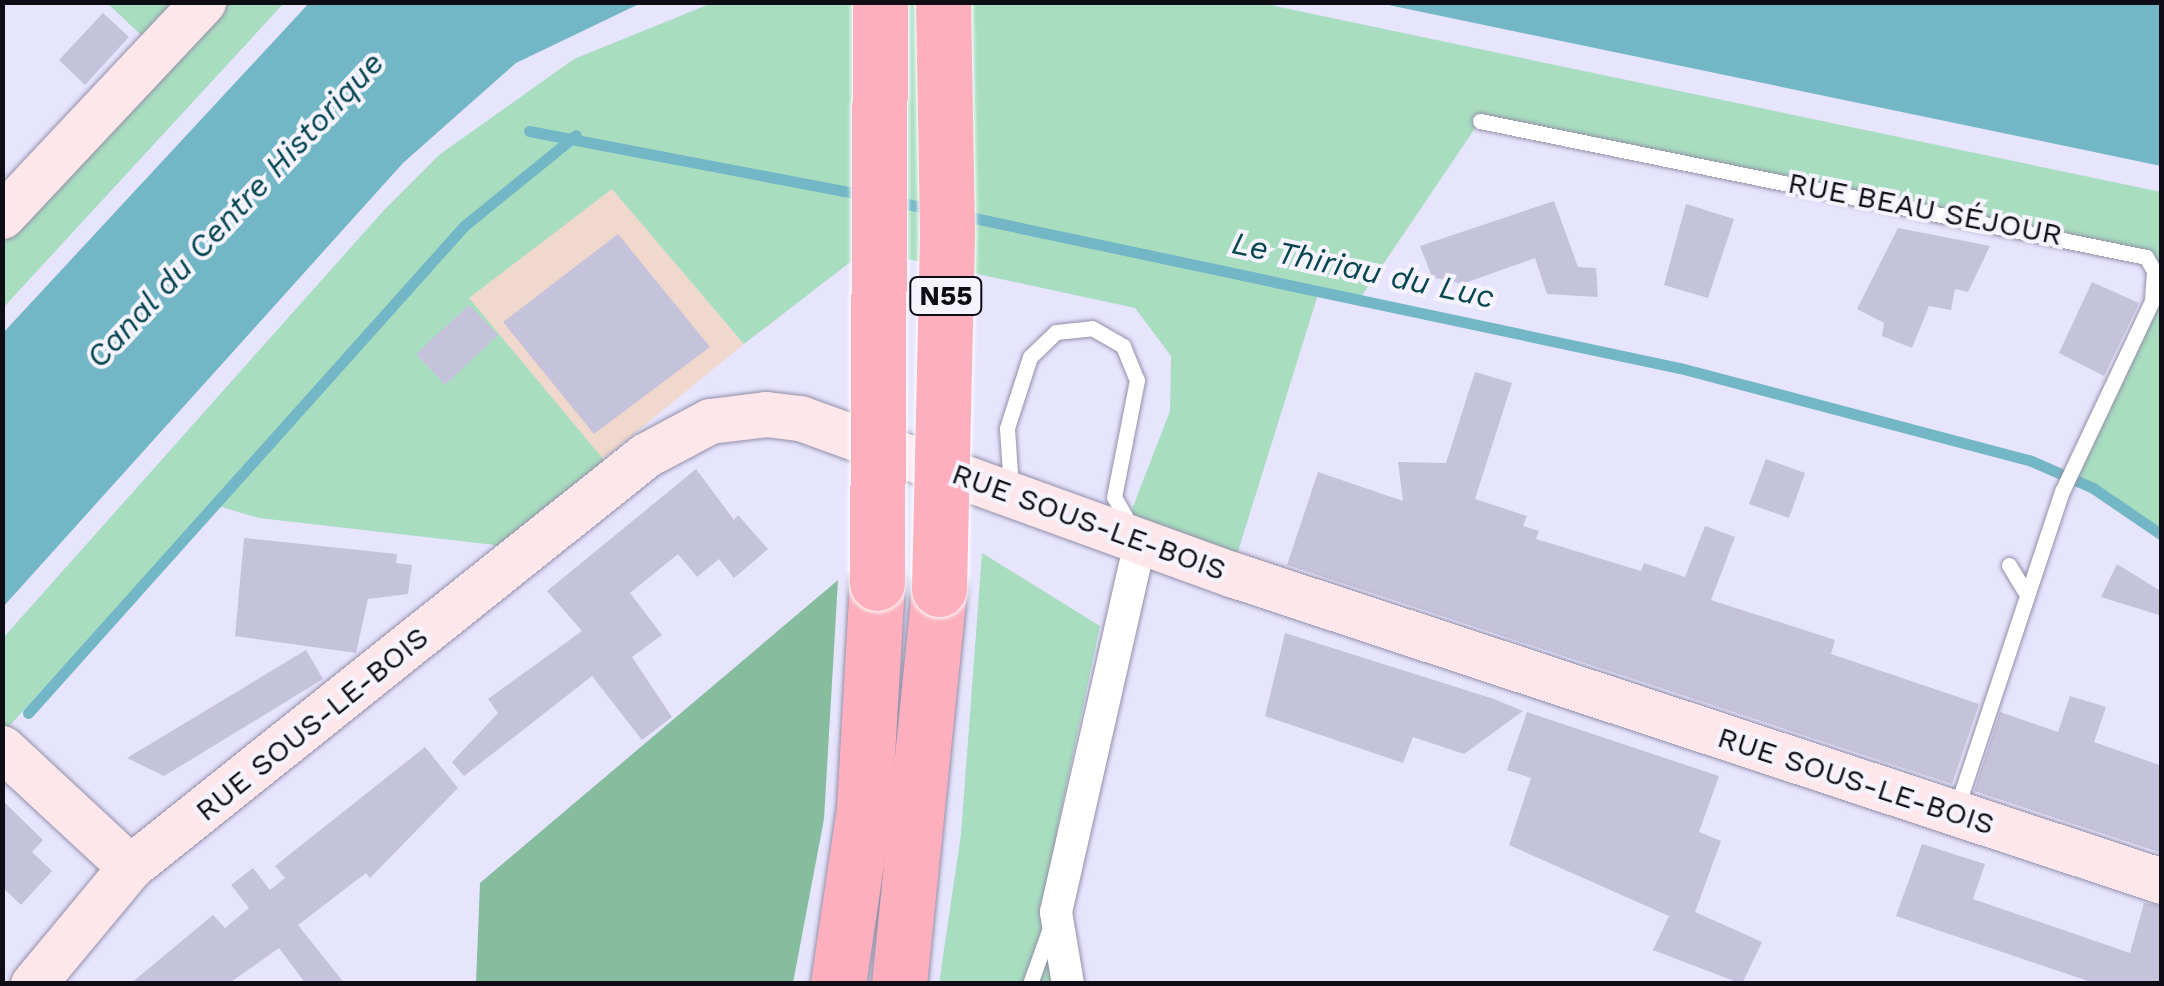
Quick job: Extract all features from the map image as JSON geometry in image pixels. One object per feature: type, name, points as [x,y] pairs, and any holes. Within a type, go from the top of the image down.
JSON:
[{"type":"highway","name":"N55","points":[[838,984],[864,806],[877,583],[880,2]]},
{"type":"highway","name":"N55","points":[[899,984],[938,589],[948,230],[943,2]]},
{"type":"street","points":[[2,216],[203,2]]},
{"type":"street","name":"RUE SOUS-LE-BOIS","points":[[33,984],[130,867],[646,454],[710,421],[800,418],[1140,541],[2162,881]]},
{"type":"street","points":[[1068,984],[1056,912],[1140,541]]},
{"type":"street","points":[[2,748],[130,867]]},
{"type":"lane","name":"RUE BEAU SÉJOUR","points":[[1480,121],[2146,258],[2154,271],[2152,300],[2073,464],[2024,590]]},
{"type":"lane","points":[[1011,493],[1007,428],[1030,356],[1056,332],[1109,334],[1133,361],[1137,380],[1114,497],[1140,541]]},
{"type":"lane","points":[[1954,813],[2024,590],[2009,565]]},
{"type":"lane","points":[[1030,984],[1056,912]]},
{"type":"shaded area","points":[[612,189],[744,344],[603,459],[468,298]]},
{"type":"green space","points":[[107,3],[284,3],[3,308],[2,216],[157,50]]},
{"type":"green space","points":[[712,3],[1260,3],[2161,192],[2161,535],[2068,476],[2152,301],[2146,257],[1480,121],[1361,297],[1320,288],[1231,574],[1129,517],[1170,411],[1171,356],[1135,308],[866,250],[744,344],[612,189],[469,298],[618,477],[529,549],[259,518],[211,504],[3,733],[3,638],[385,209],[439,155],[574,59]]},
{"type":"green space","points":[[982,553],[1100,626],[1057,830],[1056,912],[1068,983],[939,984],[961,834]]},
{"type":"green space","points":[[838,580],[824,819],[793,983],[476,983],[480,883]]},
{"type":"water","name":"Canal du Centre Historique","points":[[310,2],[641,3],[516,63],[403,163],[3,607],[3,333]]},
{"type":"water","points":[[1379,3],[2161,3],[2161,166]]},
{"type":"building","points":[[103,13],[129,37],[85,85],[59,60]]},
{"type":"building","points":[[1554,201],[1578,267],[1596,268],[1598,297],[1547,294],[1535,258],[1462,284],[1432,277],[1420,246]]},
{"type":"building","points":[[1686,204],[1734,219],[1708,298],[1664,285]]},
{"type":"building","points":[[1898,228],[1990,246],[1968,292],[1955,289],[1951,310],[1929,306],[1912,348],[1882,336],[1884,323],[1857,309]]},
{"type":"building","points":[[618,234],[710,347],[594,434],[503,322]]},
{"type":"building","points":[[2092,282],[2139,303],[2104,376],[2059,353]]},
{"type":"building","points":[[469,305],[498,335],[445,385],[416,354]]},
{"type":"building","points":[[1475,372],[1512,383],[1475,499],[1527,516],[1523,526],[1539,531],[1536,539],[1641,571],[1644,563],[1685,577],[1705,526],[1735,537],[1711,600],[1835,640],[1831,654],[1979,704],[1952,784],[1287,565],[1318,472],[1403,501],[1398,462],[1446,463]]},
{"type":"building","points":[[1766,459],[1805,473],[1789,518],[1749,504]]},
{"type":"building","points":[[696,469],[734,520],[738,515],[768,549],[734,578],[719,559],[697,577],[678,554],[630,593],[662,635],[632,657],[672,717],[642,740],[592,676],[464,776],[452,762],[498,713],[488,699],[582,631],[547,591]]},
{"type":"building","points":[[244,538],[397,554],[396,563],[412,565],[408,594],[368,599],[356,653],[235,636]]},
{"type":"building","points":[[2117,564],[2162,592],[2162,616],[2101,597]]},
{"type":"building","points":[[1285,633],[1523,711],[1464,754],[1413,737],[1403,763],[1265,716]]},
{"type":"building","points":[[306,650],[323,679],[164,776],[127,758]]},
{"type":"building","points":[[2070,696],[2106,707],[2094,742],[2162,766],[2162,853],[1974,791],[2000,712],[2058,732]]},
{"type":"building","points":[[1527,712],[1719,776],[1699,832],[1721,841],[1695,912],[1762,942],[1742,984],[1653,950],[1669,916],[1509,845],[1531,778],[1507,770]]},
{"type":"building","points":[[425,747],[458,788],[370,878],[366,873],[298,925],[345,984],[306,984],[279,948],[228,984],[130,984],[213,915],[225,928],[249,908],[231,885],[253,868],[270,890],[285,878],[275,866]]},
{"type":"building","points":[[2,800],[43,840],[32,852],[52,871],[21,905],[2,887]]},
{"type":"building","points":[[1922,844],[1985,864],[1973,899],[2130,953],[2144,903],[2162,906],[2162,984],[2097,984],[1896,916]]},
{"type":"waterway","name":"Le Thiriau du Luc","points":[[529,131],[863,195]]},
{"type":"waterway","points":[[28,713],[464,226],[576,135]]},
{"type":"waterway","name":"Le Thiriau du Luc","points":[[891,201],[932,209]]},
{"type":"waterway","name":"Le Thiriau du Luc","points":[[960,215],[1680,368],[2029,460],[2093,488],[2162,535]]}]
